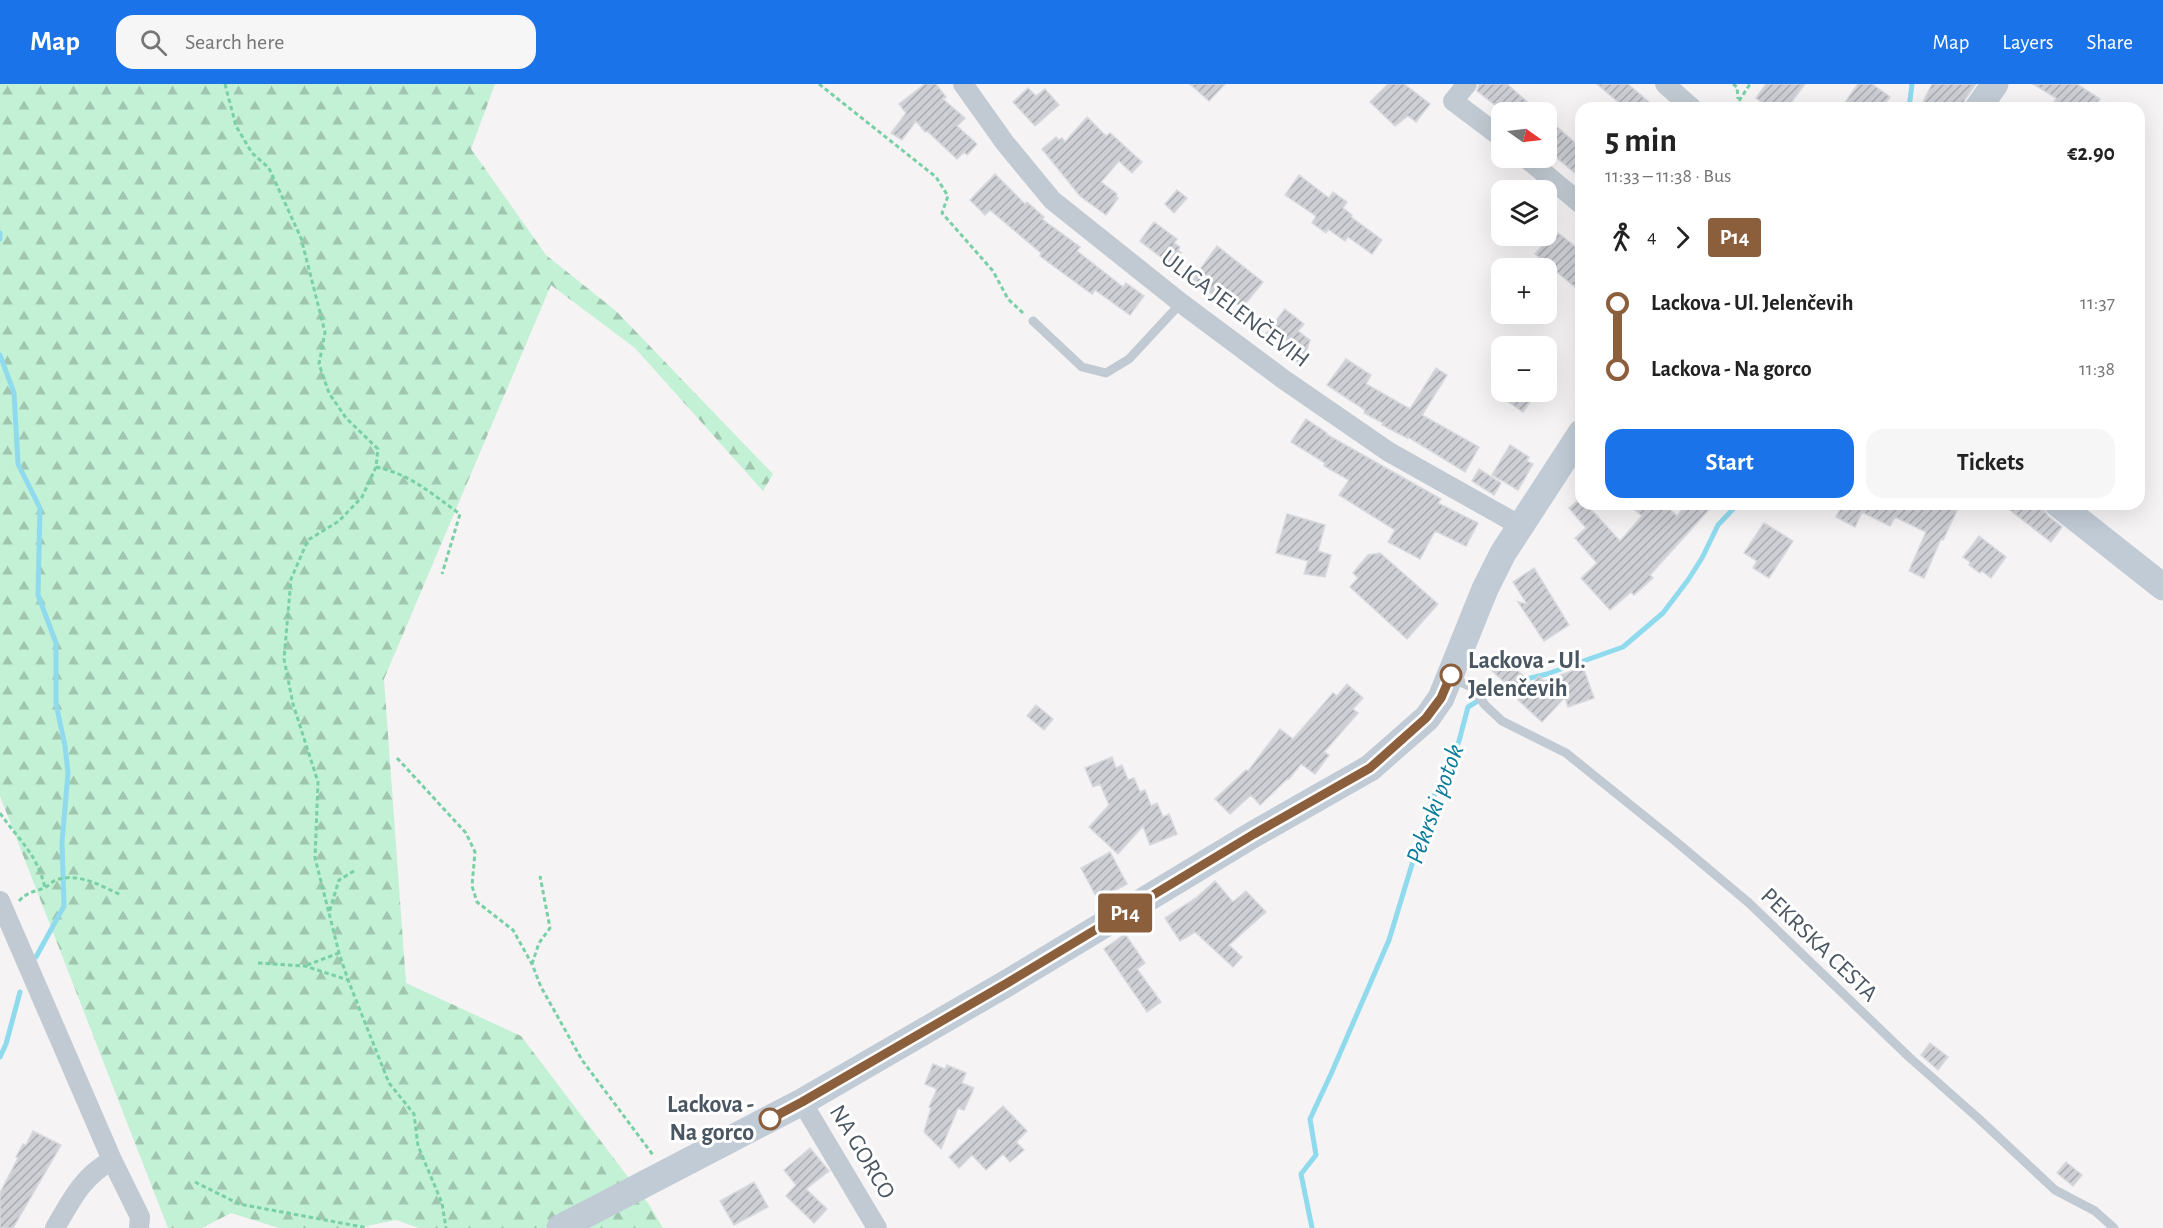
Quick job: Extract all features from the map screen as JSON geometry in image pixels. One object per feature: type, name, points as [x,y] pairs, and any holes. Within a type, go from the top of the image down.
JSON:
[{"type":"street","name":"ULICA JELENČEVIH","points":[[963,84],[1005,143],[1052,200],[1181,303],[1283,379],[1389,452],[1519,525]]},
{"type":"street","points":[[1467,84],[1453,101],[1491,130]]},
{"type":"street","points":[[1665,84],[1685,102]]},
{"type":"street","points":[[1982,102],[1995,84]]},
{"type":"street","points":[[1538,168],[1575,199]]},
{"type":"street","points":[[560,1228],[802,1102],[1009,982],[1254,834],[1370,768],[1426,718],[1441,698],[1485,590],[1519,525],[1575,442]]},
{"type":"street","points":[[2066,510],[2163,587]]},
{"type":"street","points":[[6,904],[112,1160],[140,1217],[139,1228]]},
{"type":"street","name":"NA GORCO","points":[[802,1102],[877,1228]]},
{"type":"street","points":[[55,1228],[80,1186],[96,1169],[112,1160]]},
{"type":"lane","points":[[1033,321],[1082,367],[1106,373],[1129,359],[1181,303]]},
{"type":"lane","name":"PEKRSKA CESTA","points":[[1450,677],[1472,687],[1479,693],[1485,705],[1502,722],[1566,753],[1674,840],[1749,903],[1909,1057],[2055,1190],[2095,1211],[2115,1228]]},
{"type":"path","points":[[225,84],[236,126],[252,153],[269,168],[301,238],[325,332],[319,364],[329,393],[346,418],[378,449],[376,467],[362,497],[339,521],[308,540],[291,579],[284,659],[293,704],[318,782],[315,858],[339,953],[389,1083],[414,1114],[418,1146],[442,1203],[446,1228]]},
{"type":"path","points":[[819,84],[936,177],[948,196],[942,213],[993,271],[1008,299],[1033,321]]},
{"type":"path","points":[[1733,84],[1737,87],[1739,101],[1750,84]]},
{"type":"path","points":[[376,467],[393,470],[407,476],[460,514],[442,574]]},
{"type":"path","points":[[397,758],[466,834],[475,852],[472,886],[477,902],[513,930],[532,964],[541,987],[582,1060],[666,1171]]},
{"type":"path","points":[[0,813],[31,852],[41,869],[45,888]]},
{"type":"path","points":[[329,913],[339,880],[354,871]]},
{"type":"path","points":[[532,964],[539,943],[550,928],[540,876]]},
{"type":"path","points":[[6,904],[27,893],[45,888],[55,880],[68,878],[87,879],[121,895]]},
{"type":"path","points":[[305,966],[339,953]]},
{"type":"path","points":[[258,963],[305,966],[348,980]]},
{"type":"path","points":[[195,1182],[239,1204],[368,1228]]},
{"type":"green space","points":[[0,84],[495,84],[471,149],[546,255],[616,311],[773,474],[763,491],[635,348],[551,285],[384,679],[406,983],[521,1036],[650,1206],[663,1228],[419,1228],[396,1220],[357,1228],[279,1228],[231,1213],[202,1228],[168,1228],[0,796]]},
{"type":"building","points":[[925,84],[936,84],[946,97],[943,99],[965,118],[957,126],[977,144],[967,155],[964,152],[957,159],[927,131],[925,132],[916,121],[902,140],[891,133],[906,113],[899,104]]},
{"type":"building","points":[[1190,84],[1225,84],[1209,101]]},
{"type":"building","points":[[1388,84],[1404,84],[1430,104],[1416,122],[1408,116],[1395,126],[1370,102]]},
{"type":"building","points":[[1479,84],[1507,84],[1528,102],[1491,102],[1477,91]]},
{"type":"building","points":[[1597,84],[1628,84],[1649,102],[1618,102]]},
{"type":"building","points":[[1766,84],[1805,84],[1792,102],[1761,102],[1756,98]]},
{"type":"building","points":[[1858,84],[1872,84],[1890,97],[1886,102],[1845,102]]},
{"type":"building","points":[[1932,84],[1976,84],[1964,102],[1923,102]]},
{"type":"building","points":[[2033,84],[2077,84],[2100,99],[2098,102],[2054,102],[2056,98]]},
{"type":"building","points":[[1028,88],[1036,96],[1045,89],[1059,105],[1035,126],[1013,102]]},
{"type":"building","points":[[1087,117],[1106,136],[1110,133],[1142,162],[1132,173],[1119,161],[1101,182],[1117,194],[1118,198],[1106,215],[1080,196],[1042,149],[1056,137],[1059,140],[1062,138],[1065,142]]},
{"type":"building","points":[[1557,127],[1575,143],[1575,173],[1557,158]]},
{"type":"building","points":[[995,174],[1025,204],[1027,202],[1044,217],[1042,219],[1080,247],[1077,251],[1123,287],[1126,283],[1144,296],[1130,315],[1095,290],[1092,294],[1082,287],[1040,256],[1041,253],[990,210],[985,215],[970,200]]},
{"type":"building","points":[[1299,175],[1329,198],[1333,192],[1347,202],[1343,208],[1352,215],[1351,217],[1382,240],[1372,254],[1348,237],[1345,241],[1328,229],[1326,233],[1312,223],[1316,216],[1285,195]]},
{"type":"building","points":[[1177,190],[1187,198],[1174,213],[1165,204]]},
{"type":"building","points":[[1154,222],[1177,239],[1174,243],[1180,247],[1178,250],[1181,253],[1171,265],[1140,241]]},
{"type":"building","points":[[1558,233],[1575,246],[1575,287],[1557,272],[1557,258],[1540,258],[1535,254],[1542,246],[1557,246]]},
{"type":"building","points":[[1217,246],[1263,282],[1242,308],[1233,301],[1228,307],[1193,279]]},
{"type":"building","points":[[1285,309],[1304,324],[1298,331],[1310,340],[1302,366],[1264,336]]},
{"type":"building","points":[[1346,359],[1371,375],[1366,384],[1410,409],[1436,368],[1447,375],[1422,415],[1479,447],[1465,472],[1408,437],[1382,425],[1383,423],[1364,413],[1365,410],[1327,385]]},
{"type":"building","points":[[1508,402],[1530,402],[1523,412]]},
{"type":"building","points":[[1306,419],[1326,434],[1441,499],[1438,503],[1478,523],[1466,546],[1435,531],[1420,559],[1388,542],[1395,530],[1339,495],[1349,480],[1324,466],[1325,463],[1291,442]]},
{"type":"building","points":[[1510,445],[1529,457],[1527,461],[1533,464],[1518,490],[1492,475]]},
{"type":"building","points":[[1479,469],[1501,483],[1494,495],[1472,481]]},
{"type":"building","points":[[1575,503],[1575,510],[1592,510],[1620,541],[1642,516],[1635,510],[1670,510],[1677,516],[1682,510],[1709,510],[1650,575],[1653,578],[1634,595],[1631,592],[1610,610],[1581,578],[1597,563],[1575,538],[1586,528],[1569,508]]},
{"type":"building","points":[[1840,510],[1957,510],[1943,540],[1941,539],[1924,578],[1909,571],[1926,532],[1895,517],[1890,526],[1862,512],[1855,527],[1836,517]]},
{"type":"building","points":[[2010,510],[2044,510],[2062,527],[2051,542]]},
{"type":"building","points":[[1287,514],[1325,525],[1318,551],[1331,555],[1325,577],[1304,574],[1308,561],[1276,553]]},
{"type":"building","points":[[1764,523],[1793,541],[1769,578],[1753,568],[1757,561],[1744,553]]},
{"type":"building","points":[[1979,536],[2006,557],[1991,578],[1969,565],[1970,562],[1963,557]]},
{"type":"building","points":[[1380,553],[1438,604],[1407,639],[1350,587],[1358,578],[1353,573],[1368,555]]},
{"type":"building","points":[[1534,568],[1569,625],[1544,641],[1518,602],[1527,604],[1513,582]]},
{"type":"building","points":[[1499,653],[1532,684],[1539,676],[1544,681],[1583,667],[1594,698],[1568,707],[1565,697],[1542,722],[1518,700],[1520,697],[1487,666]]},
{"type":"building","points":[[1347,684],[1363,698],[1353,709],[1358,713],[1324,752],[1329,755],[1315,774],[1301,764],[1289,779],[1260,805],[1251,795],[1230,814],[1215,799],[1246,770],[1248,771],[1280,729],[1293,739],[1333,693],[1337,696]]},
{"type":"building","points":[[1036,705],[1053,719],[1044,730],[1027,716]]},
{"type":"building","points":[[1112,757],[1116,768],[1122,765],[1128,780],[1134,778],[1140,792],[1145,790],[1151,806],[1157,803],[1163,817],[1169,814],[1177,834],[1150,845],[1143,826],[1118,854],[1089,827],[1109,805],[1100,784],[1093,787],[1085,768]]},
{"type":"building","points":[[1110,852],[1127,884],[1098,900],[1081,868]]},
{"type":"building","points":[[1215,881],[1233,902],[1246,891],[1266,912],[1229,945],[1242,957],[1233,967],[1195,932],[1180,941],[1165,918],[1196,898]]},
{"type":"building","points":[[1125,934],[1145,963],[1137,969],[1161,1002],[1147,1012],[1104,949]]},
{"type":"building","points":[[1930,1043],[1948,1057],[1938,1070],[1921,1055]]},
{"type":"building","points":[[933,1064],[945,1069],[947,1065],[966,1073],[962,1083],[974,1088],[964,1110],[958,1108],[941,1149],[924,1132],[931,1108],[929,1107],[937,1089],[925,1084]]},
{"type":"building","points":[[1003,1106],[1027,1131],[1016,1142],[1024,1150],[1010,1162],[1003,1154],[986,1170],[972,1155],[959,1168],[949,1157]]},
{"type":"building","points":[[33,1131],[61,1145],[13,1228],[0,1228],[0,1193],[18,1158],[16,1157],[23,1144],[26,1145]]},
{"type":"building","points":[[810,1148],[829,1171],[806,1189],[827,1209],[814,1223],[786,1196],[796,1185],[784,1170]]},
{"type":"building","points":[[2066,1162],[2082,1175],[2073,1186],[2057,1173]]},
{"type":"building","points":[[754,1182],[768,1207],[734,1225],[720,1201]]},
{"type":"waterway","points":[[1910,102],[1912,84]]},
{"type":"waterway","points":[[0,233],[0,239]]},
{"type":"waterway","points":[[0,355],[14,393],[18,464],[40,508],[38,595],[56,643],[56,704],[68,773],[62,842],[64,906],[36,957]]},
{"type":"waterway","name":"Pekrski potok","points":[[1522,680],[1547,674],[1623,647],[1663,613],[1702,558],[1718,525],[1732,510]]},
{"type":"waterway","name":"Pekrski potok","points":[[1312,1228],[1301,1174],[1316,1155],[1310,1119],[1389,940],[1430,805],[1459,741],[1468,707],[1489,694],[1514,685]]},
{"type":"waterway","points":[[0,1057],[6,1044],[20,992]]},
{"type":"bus line","name":"P14","points":[[770,1119],[1009,982],[1254,834],[1370,768],[1399,745],[1426,718],[1441,698],[1451,675]]},
{"type":"place","name":"Lackova - Ul. Jelenčevih","points":[[1451,675]]},
{"type":"place","name":"Lackova - Na gorco","points":[[770,1119]]}]
